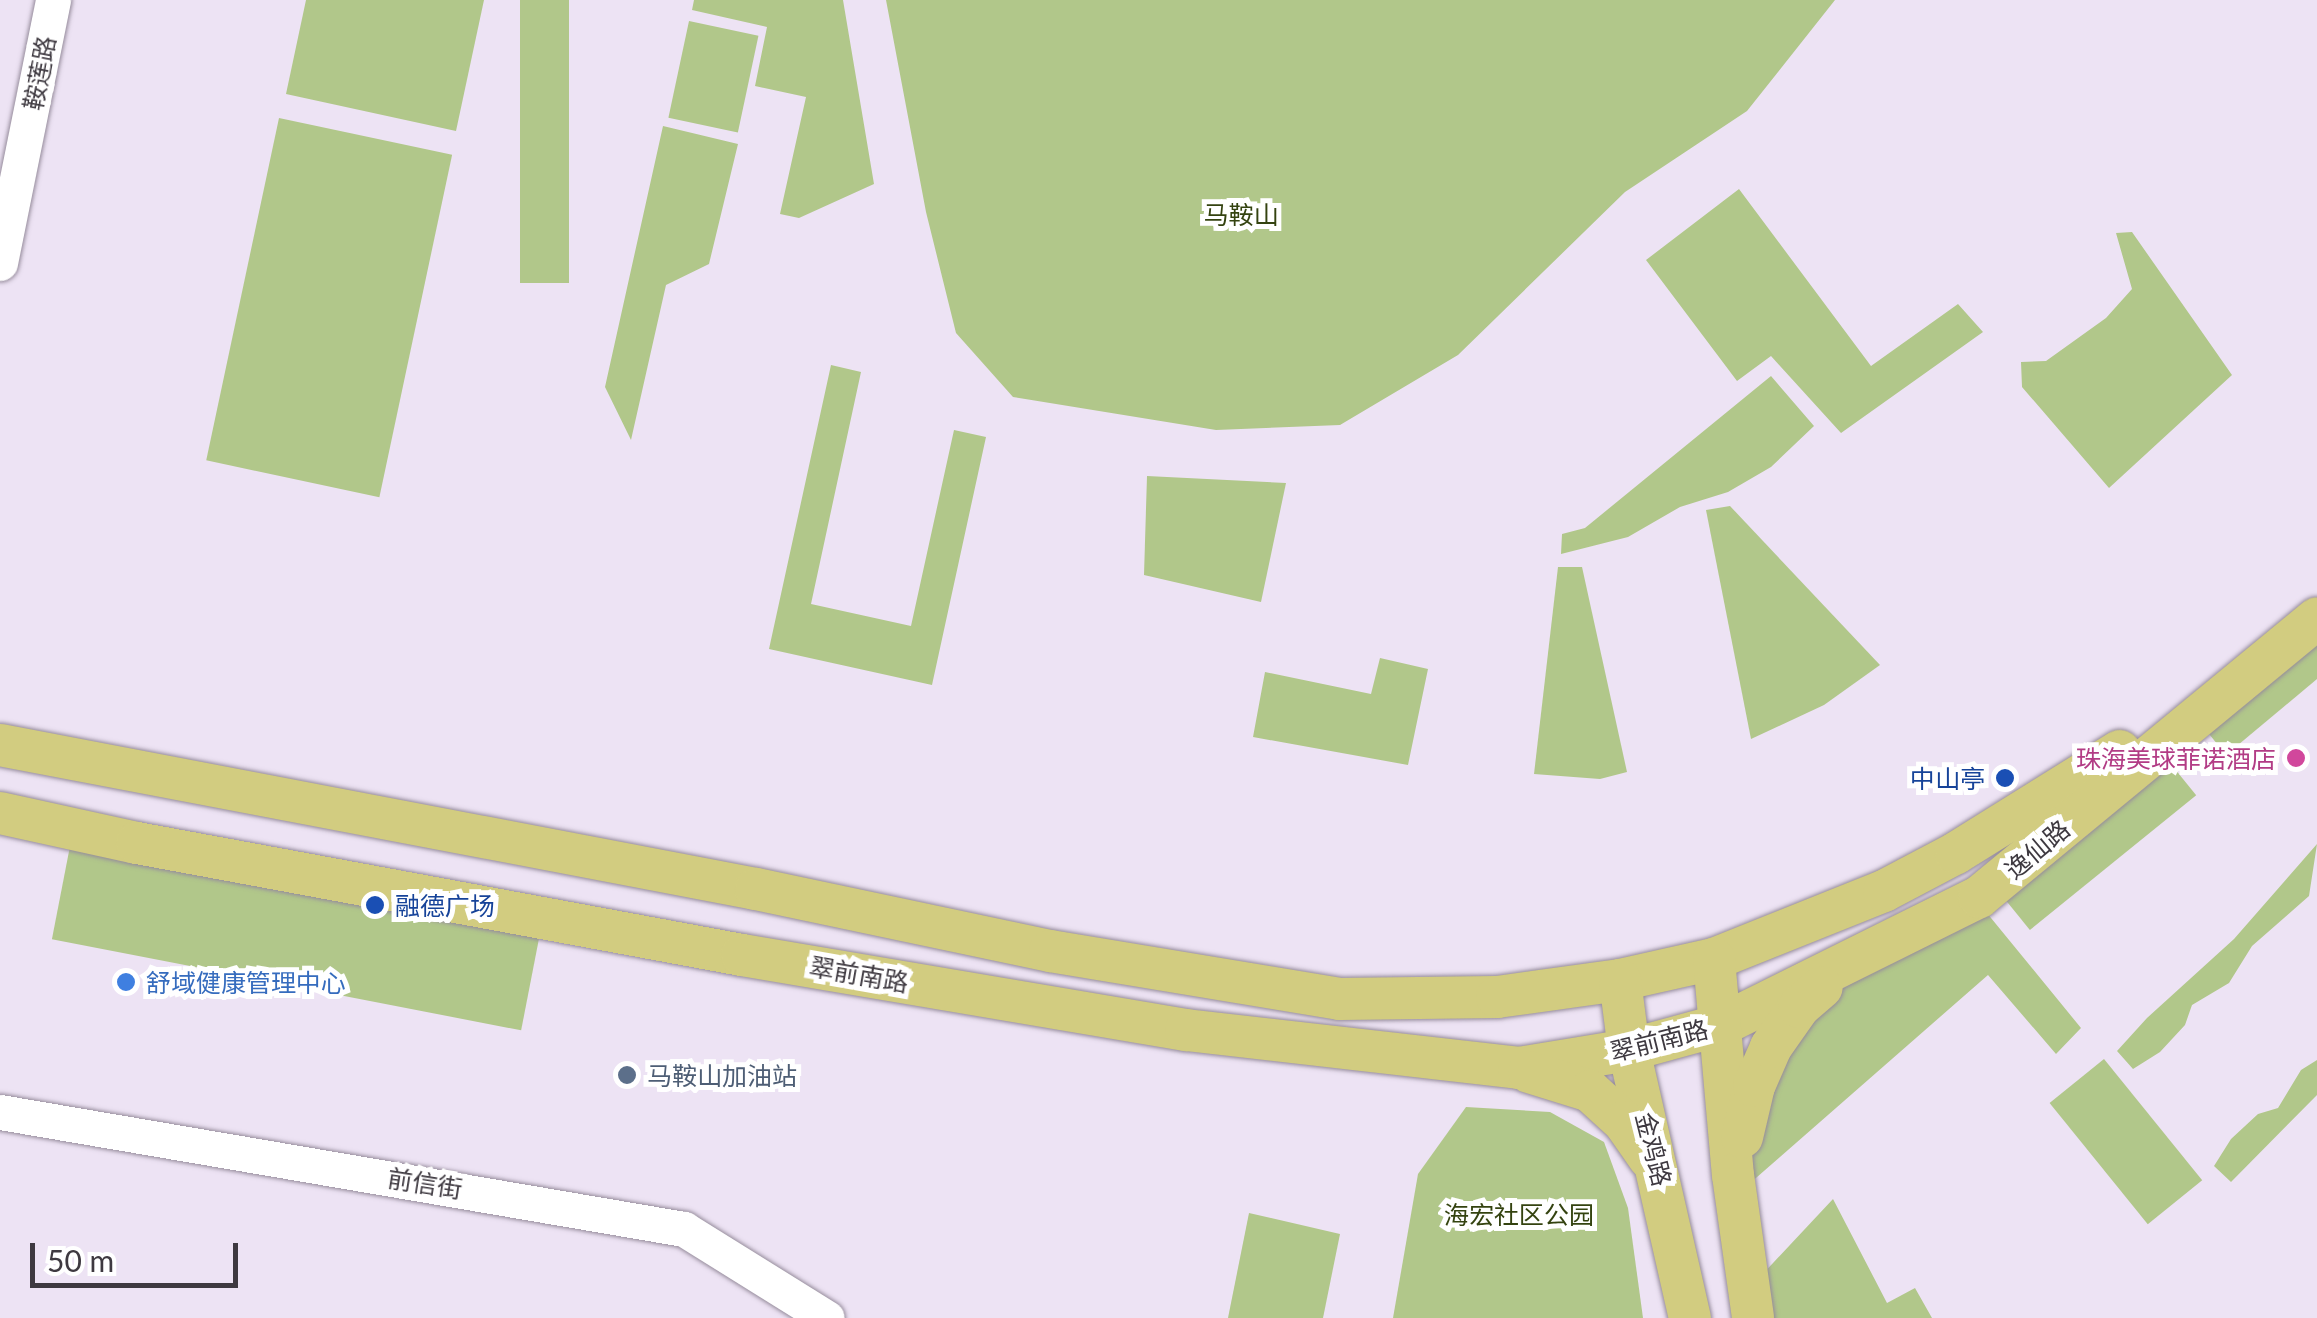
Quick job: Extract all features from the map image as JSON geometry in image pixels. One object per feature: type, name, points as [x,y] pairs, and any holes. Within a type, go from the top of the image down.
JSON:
[{"type":"main road","name":"逸仙路","points":[[1714,959],[1884,892],[1956,853],[2131,744],[2317,588]]},
{"type":"main road","name":"逸仙路","points":[[1721,1025],[1979,897],[2317,618]]},
{"type":"main road","points":[[0,745],[737,885],[1050,950],[1340,999],[1497,997],[1620,980],[1714,959],[1734,1175],[1753,1318]]},
{"type":"main road","name":"翠前南路","points":[[0,813],[742,954],[1205,1033],[1519,1068],[1630,1050],[1721,1025]]},
{"type":"main road","points":[[1734,1175],[1754,1086],[1772,1046],[1799,1007],[1844,967]]},
{"type":"main road","name":"金鸡路","points":[[1620,980],[1630,1050],[1690,1318]]},
{"type":"main road","points":[[1519,1068],[1590,1091],[1624,1122],[1661,1177]]},
{"type":"main road","points":[[1673,1232],[1739,1217]]},
{"type":"street","name":"鞍莲路","points":[[0,263],[53,0]]},
{"type":"street","name":"前信街","points":[[0,1112],[684,1229],[827,1318]]},
{"type":"green space","points":[[306,0],[484,0],[456,131],[286,94]]},
{"type":"green space","points":[[520,0],[569,0],[569,283],[520,283]]},
{"type":"green space","points":[[694,0],[843,0],[874,184],[799,218],[780,214],[806,97],[755,86],[767,27],[692,10]]},
{"type":"green space","name":"马鞍山","points":[[886,0],[1835,0],[1747,111],[1625,192],[1458,355],[1340,425],[1216,430],[1013,397],[956,333],[926,212]]},
{"type":"green space","points":[[689,21],[758,36],[738,133],[668,118]]},
{"type":"green space","points":[[279,118],[452,155],[379,497],[206,460]]},
{"type":"green space","points":[[663,126],[738,144],[709,264],[666,285],[631,440],[605,387]]},
{"type":"green space","points":[[1739,189],[1871,366],[1958,304],[1983,332],[1841,433],[1771,356],[1737,381],[1646,260]]},
{"type":"green space","points":[[2132,232],[2232,375],[2109,488],[2022,387],[2021,362],[2046,361],[2106,318],[2132,289],[2116,233]]},
{"type":"green space","points":[[831,365],[861,372],[811,604],[911,626],[954,430],[986,437],[932,685],[769,649]]},
{"type":"green space","points":[[1771,376],[1814,426],[1771,467],[1728,492],[1680,507],[1628,537],[1561,554],[1562,534],[1585,528]]},
{"type":"green space","points":[[1147,476],[1286,483],[1261,602],[1144,575]]},
{"type":"green space","points":[[1730,506],[1880,665],[1824,705],[1751,739],[1706,510]]},
{"type":"green space","points":[[1558,567],[1582,567],[1627,772],[1600,779],[1534,774]]},
{"type":"green space","points":[[2317,627],[2317,679],[2226,755],[2201,724]]},
{"type":"green space","points":[[1380,658],[1428,669],[1408,765],[1253,737],[1265,672],[1371,694]]},
{"type":"green space","points":[[2166,758],[2196,795],[2030,930],[2000,893]]},
{"type":"green space","points":[[71,841],[540,932],[521,1030],[52,939]]},
{"type":"green space","points":[[2317,844],[2309,896],[2252,946],[2229,983],[2192,1005],[2185,1025],[2160,1052],[2133,1069],[2117,1051],[2147,1018],[2234,939]]},
{"type":"green space","points":[[1982,907],[2081,1028],[2056,1054],[1988,975],[1741,1191],[1760,1087],[1804,1011]]},
{"type":"green space","points":[[2104,1059],[2202,1180],[2148,1224],[2050,1103]]},
{"type":"green space","points":[[2317,1060],[2317,1095],[2231,1182],[2214,1166],[2231,1139],[2258,1114],[2278,1108],[2301,1070]]},
{"type":"green space","name":"海宏社区公园","points":[[1466,1107],[1550,1112],[1604,1142],[1628,1208],[1643,1318],[1393,1318],[1418,1174]]},
{"type":"green space","points":[[1833,1199],[1887,1303],[1915,1288],[1932,1318],[1765,1318],[1759,1278]]},
{"type":"green space","points":[[1249,1213],[1340,1234],[1323,1318],[1228,1318]]},
{"type":"place","name":"珠海美球菲诺酒店","points":[[2296,758]]},
{"type":"place","name":"中山亭","points":[[2005,778]]},
{"type":"place","name":"融德广场","points":[[375,905]]},
{"type":"place","name":"舒域健康管理中心","points":[[126,982]]},
{"type":"place","name":"马鞍山加油站","points":[[627,1075]]}]
